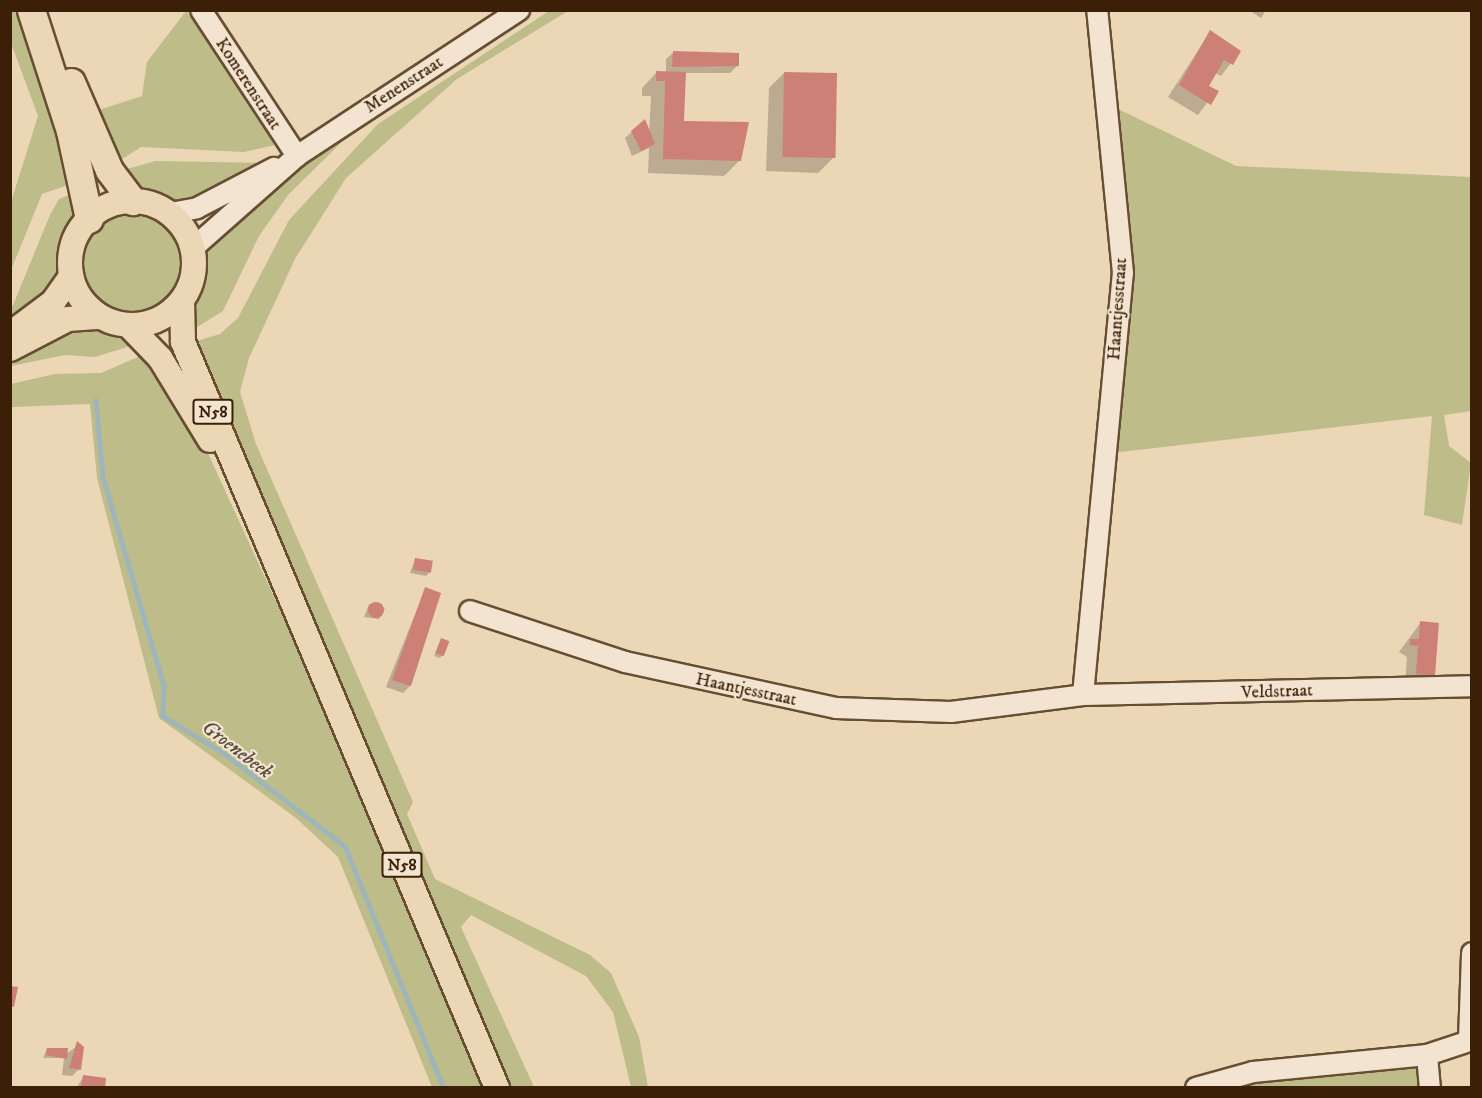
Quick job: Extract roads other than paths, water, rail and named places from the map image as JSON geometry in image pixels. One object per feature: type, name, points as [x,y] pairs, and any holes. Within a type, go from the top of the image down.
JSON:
[{"type":"highway","points":[[31,10],[59,92],[89,219]]},
{"type":"highway","points":[[42,10],[101,153],[132,201]]},
{"type":"main road","points":[[10,350],[68,319],[100,317],[129,326],[159,320],[182,301],[194,275],[193,248],[170,213],[132,201],[89,219],[73,245],[71,276],[82,299],[100,317]]},
{"type":"main road","points":[[10,334],[53,302],[71,276]]},
{"type":"main road","name":"N58","points":[[182,301],[183,342],[255,522],[497,1088]]},
{"type":"main road","name":"N58","points":[[129,326],[160,358],[255,522]]},
{"type":"street","name":"Komerenstraat","points":[[201,10],[294,158]]},
{"type":"street","name":"Menenstraat","points":[[170,213],[197,208],[294,158],[519,10]]},
{"type":"street","name":"Haantjesstraat","points":[[1083,695],[1088,607],[1123,273],[1097,10]]},
{"type":"street","name":"Menenstraat","points":[[193,248],[294,158]]},
{"type":"street","name":"Haantjesstraat","points":[[470,611],[625,662],[836,708],[951,712],[1031,702]]},
{"type":"street","name":"Veldstraat","points":[[1031,702],[1083,695],[1472,686]]},
{"type":"street","points":[[1196,1088],[1253,1072],[1427,1054],[1470,1040],[1472,953]]},
{"type":"street","points":[[1427,1054],[1430,1088]]},
{"type":"waterway","name":"Groenebeek","points":[[96,400],[103,477],[164,685],[163,716],[225,754],[345,846],[444,1088]]}]
